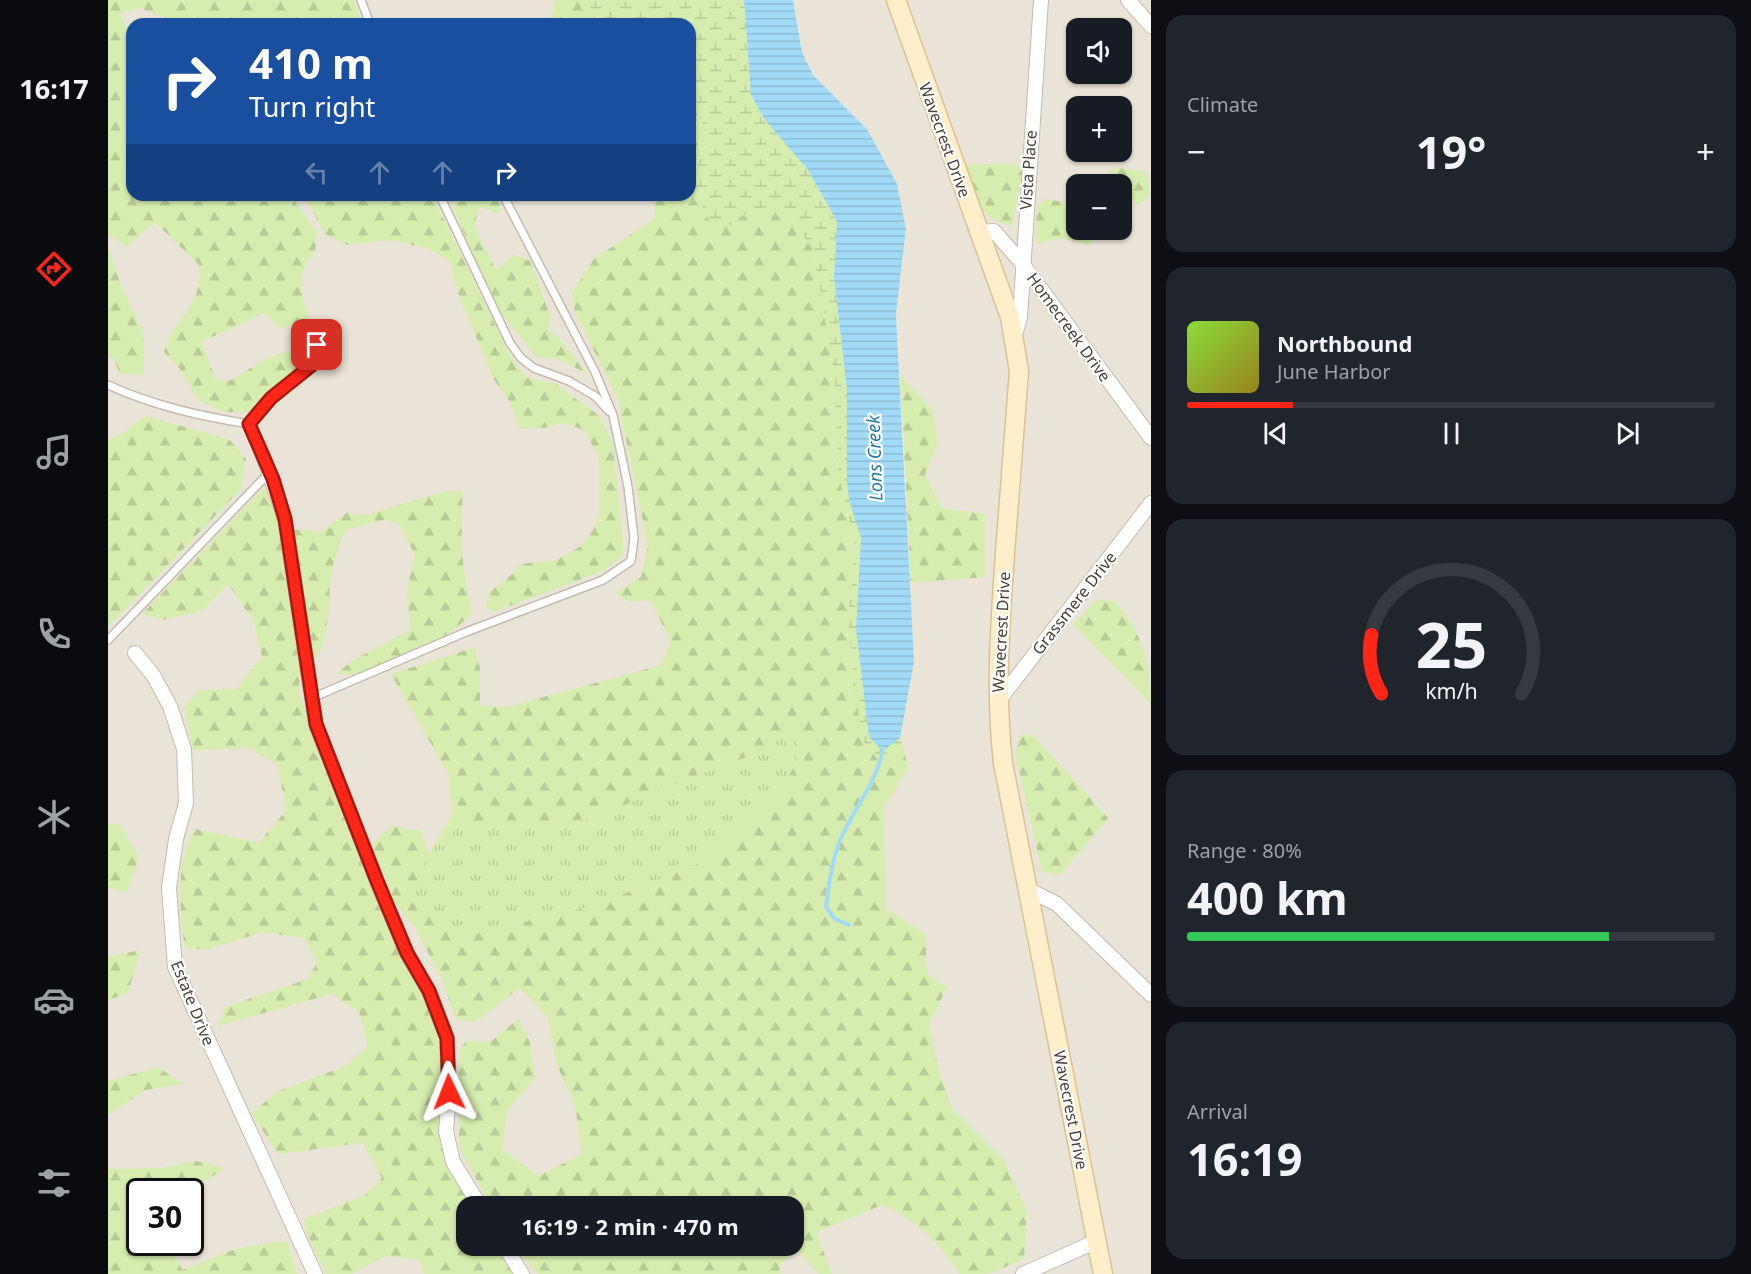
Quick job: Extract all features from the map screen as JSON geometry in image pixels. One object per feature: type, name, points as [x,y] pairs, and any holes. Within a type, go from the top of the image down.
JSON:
[{"type":"street","name":"Wavecrest Drive","points":[[896,0],[1010,317],[1014,340],[1018,371],[997,703],[1003,763],[1103,1274]]},
{"type":"street","name":"Vista Place","points":[[1014,340],[1020,317],[1021,262],[1041,0]]},
{"type":"street","points":[[1128,0],[1151,26]]},
{"type":"street","name":"Homecreek Drive","points":[[978,232],[994,231],[1021,262],[1151,438]]},
{"type":"street","points":[[260,447],[285,519],[316,724],[407,953],[429,991],[447,1038],[449,1092],[446,1131],[453,1162],[474,1196]]},
{"type":"street","name":"Grassmere Drive","points":[[997,703],[1151,503]]},
{"type":"street","name":"Estate Drive","points":[[135,653],[153,675],[170,706],[184,749],[186,803],[176,839],[170,888],[175,967],[315,1274]]},
{"type":"street","points":[[1029,890],[1057,904],[1151,995]]},
{"type":"street","points":[[1023,1274],[1097,1242]]},
{"type":"street","points":[[511,1256],[522,1274]]},
{"type":"lane","points":[[361,0],[368,18]]},
{"type":"lane","points":[[443,201],[510,343],[521,358],[534,368],[569,381],[595,396],[613,415]]},
{"type":"lane","points":[[312,698],[466,632],[603,580],[631,561],[633,528],[613,415],[595,372],[506,201]]},
{"type":"lane","points":[[249,424],[271,398],[312,365],[317,345]]},
{"type":"lane","points":[[108,385],[175,410],[209,419],[249,424]]},
{"type":"lane","points":[[249,424],[260,447]]},
{"type":"lane","points":[[108,640],[270,472]]},
{"type":"shaded area","points":[[108,0],[744,0],[751,95],[907,506],[896,314],[906,229],[867,129],[813,75],[802,52],[793,0],[1151,0],[1151,1274],[108,1274]]},
{"type":"green space","points":[[108,0],[354,0],[360,18],[165,18],[138,7],[120,14],[126,26],[126,201],[294,201],[317,232],[315,252],[304,268],[302,276],[302,292],[309,318],[280,329],[264,313],[201,342],[216,380],[229,381],[269,357],[289,351],[299,366],[291,380],[252,412],[224,412],[198,400],[179,368],[164,352],[169,339],[192,303],[199,281],[199,265],[155,222],[126,247],[108,235]]},
{"type":"green space","points":[[555,0],[588,0],[592,11],[598,18],[551,18]]},
{"type":"green space","points":[[588,0],[744,0],[751,95],[765,120],[808,170],[837,222],[834,278],[847,389],[849,500],[861,538],[856,629],[869,737],[883,750],[900,738],[903,746],[878,760],[861,738],[848,621],[855,543],[838,471],[835,382],[812,248],[789,216],[748,212],[719,233],[705,214],[696,185],[696,168],[709,136],[696,110],[696,18],[598,18],[592,11]]},
{"type":"green space","points":[[696,110],[709,136],[696,168]]},
{"type":"green space","points":[[969,164],[1017,164],[1023,171],[1012,226],[991,217],[979,205],[965,167]]},
{"type":"green space","points":[[1113,167],[1146,172],[1151,195],[1137,205],[1132,200],[1132,174],[1109,174]]},
{"type":"green space","points":[[696,185],[705,214],[719,232],[748,212],[789,216],[812,248],[835,382],[838,471],[855,543],[848,621],[878,759],[903,746],[908,767],[884,807],[886,909],[925,934],[927,974],[947,988],[929,1024],[940,1074],[953,1110],[1004,1161],[1027,1212],[1024,1259],[989,1274],[960,1274],[944,1252],[917,1225],[882,1205],[816,1232],[832,1274],[819,1274],[803,1256],[804,1196],[485,1196],[459,1148],[459,1051],[466,1041],[490,1042],[518,1019],[530,1042],[535,1077],[507,1111],[503,1150],[538,1176],[582,1154],[575,1105],[556,1063],[548,1018],[520,988],[475,1022],[456,1019],[441,978],[415,927],[395,903],[372,845],[391,826],[421,831],[429,854],[412,898],[437,920],[463,937],[596,905],[700,863],[773,804],[797,762],[792,724],[763,751],[656,791],[594,819],[473,826],[452,815],[449,775],[391,674],[475,647],[480,668],[480,706],[507,707],[661,665],[671,641],[650,600],[629,602],[615,593],[641,577],[648,546],[618,400],[575,312],[572,293],[594,259],[655,218],[654,201],[696,201]]},
{"type":"green space","points":[[1045,199],[1066,202],[1066,240],[1058,238],[1035,244],[1037,206]]},
{"type":"green space","points":[[307,201],[435,201],[510,356],[526,378],[556,384],[599,416],[613,444],[624,554],[603,571],[493,612],[486,607],[489,592],[507,579],[521,564],[554,561],[581,546],[592,532],[599,515],[599,458],[584,430],[564,423],[544,428],[520,429],[511,404],[493,378],[458,293],[449,260],[426,248],[390,240],[347,245],[325,234]]},
{"type":"green space","points":[[455,201],[497,201],[500,204],[499,214],[479,206],[474,226],[496,270],[514,254],[530,261],[551,318],[548,330],[561,341],[588,374],[557,359],[536,357],[495,305],[454,210]]},
{"type":"green space","points":[[1067,240],[1092,240],[1090,245]]},
{"type":"green space","points":[[108,245],[121,286],[144,335],[144,375],[120,374],[114,360],[108,355]]},
{"type":"green space","points":[[900,375],[933,411],[938,443],[925,474],[941,508],[985,514],[985,577],[911,583]]},
{"type":"green space","points":[[146,416],[230,440],[246,459],[241,489],[108,627],[108,440],[118,436]]},
{"type":"green space","points":[[262,490],[268,490],[274,504],[300,656],[299,693],[401,953],[431,1009],[440,1037],[445,1154],[469,1196],[456,1196],[456,1256],[503,1256],[513,1274],[424,1274],[419,1260],[385,1256],[351,1274],[326,1274],[305,1230],[304,1219],[365,1195],[382,1178],[363,1143],[278,1154],[251,1113],[279,1091],[345,1066],[368,1046],[359,1012],[331,994],[218,1026],[225,1007],[308,979],[317,962],[304,938],[262,932],[209,949],[185,949],[180,887],[184,855],[196,829],[258,843],[286,811],[278,765],[249,748],[193,750],[184,707],[199,690],[236,689],[262,657],[253,620],[228,584],[202,611],[163,620],[142,614]]},
{"type":"green space","points":[[445,491],[463,491],[462,552],[472,612],[452,630],[407,656],[361,674],[336,674],[355,659],[410,630],[407,589],[415,555],[399,524],[384,520],[345,530],[333,565],[323,643],[311,664],[293,529],[321,532],[346,513],[366,515]]},
{"type":"green space","points":[[1097,600],[1115,601],[1132,625],[1147,661],[1151,704],[1073,624]]},
{"type":"green space","points":[[792,723],[797,762],[773,804],[700,863],[596,905],[463,937],[437,920],[412,898],[429,854],[452,815],[473,826],[594,819],[655,791],[763,751]]},
{"type":"green space","points":[[1021,734],[1035,737],[1108,818],[1060,875],[1042,871],[1015,753]]},
{"type":"green space","points":[[108,824],[120,824],[139,858],[126,893],[108,888]]},
{"type":"green space","points":[[140,950],[128,993],[108,1000],[108,957]]},
{"type":"green space","points":[[158,1067],[182,1084],[145,1090],[108,1115],[108,1081]]},
{"type":"green space","points":[[196,1161],[225,1168],[204,1182],[204,1178],[126,1178],[126,1256],[174,1256],[183,1270],[234,1250],[258,1244],[287,1242],[297,1274],[108,1274],[108,1169],[161,1168]]},
{"type":"green space","points":[[523,1256],[789,1256],[779,1265],[781,1274],[537,1274]]},
{"type":"water","points":[[744,0],[793,0],[802,52],[813,75],[867,129],[897,184],[906,229],[896,314],[914,662],[900,738],[883,751],[869,737],[856,629],[861,538],[849,500],[847,480],[847,389],[834,278],[837,222],[808,170],[765,120],[751,95]]},
{"type":"waterway","name":"Lons Creek","points":[[849,925],[835,919],[826,907],[831,872],[841,838],[871,783],[883,748]]},
{"type":"route","points":[[317,345],[317,354],[312,365],[304,374],[271,398],[249,424],[273,479],[285,519],[316,724],[407,953],[429,991],[447,1038],[449,1092]]}]
